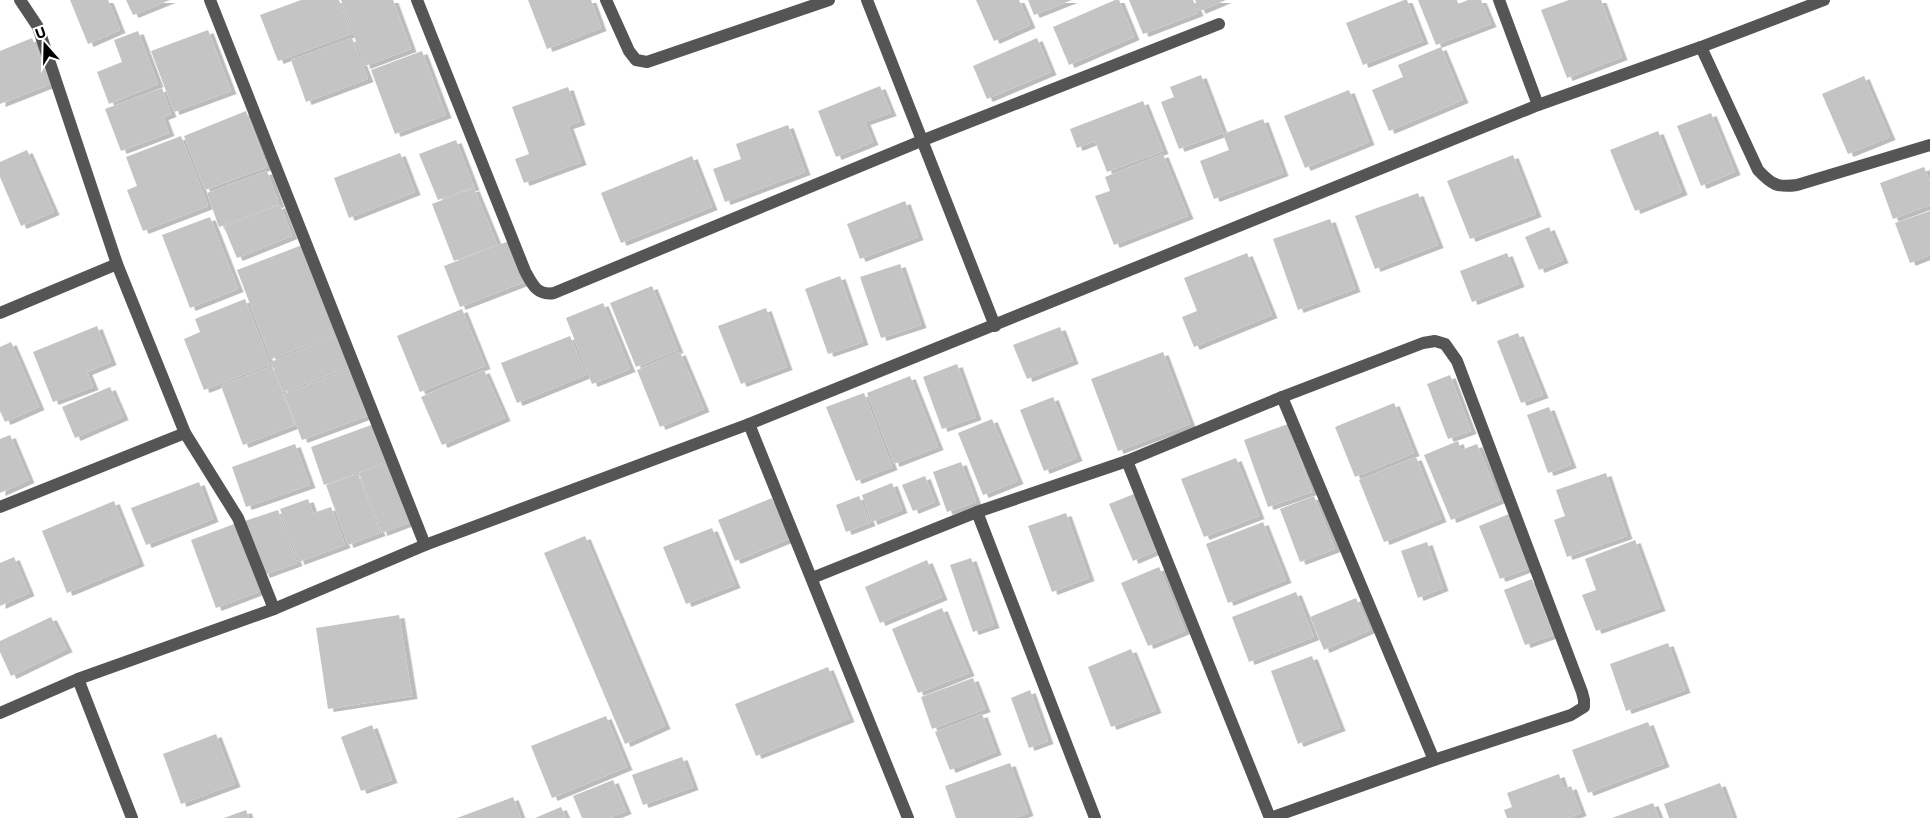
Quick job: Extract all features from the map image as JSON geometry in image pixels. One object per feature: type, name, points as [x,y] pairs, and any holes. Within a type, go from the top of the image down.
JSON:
[{"type":"street","points":[[20,0],[38,26],[117,264],[185,433],[238,518],[274,609]]},
{"type":"street","points":[[210,0],[425,545]]},
{"type":"street","points":[[417,0],[525,271],[532,285],[540,292],[546,294],[554,294],[921,141],[1219,24]]},
{"type":"street","points":[[606,0],[629,51],[636,60],[647,62],[829,0]]},
{"type":"street","points":[[867,0],[994,326]]},
{"type":"street","points":[[1499,0],[1538,105]]},
{"type":"street","points":[[0,713],[78,679],[274,609],[425,545],[749,424],[1538,105],[1701,47],[1824,0]]},
{"type":"street","points":[[1701,47],[1758,170],[1766,179],[1777,186],[1797,185],[1930,145]]},
{"type":"street","points":[[0,313],[117,264]]},
{"type":"street","points":[[812,578],[977,512],[1127,461],[1282,397],[1423,343],[1435,341],[1445,344],[1457,361],[1584,700],[1584,707],[1571,715],[1434,760],[1270,818],[1127,461]]},
{"type":"street","points":[[1282,397],[1434,760]]},
{"type":"street","points":[[749,424],[908,818]]},
{"type":"street","points":[[0,507],[185,433]]},
{"type":"street","points":[[977,512],[1095,818]]},
{"type":"street","points":[[78,679],[132,818]]},
{"type":"building","points":[[70,0],[108,0],[120,30],[88,44]]},
{"type":"building","points":[[126,0],[170,0],[133,15]]},
{"type":"building","points":[[301,0],[339,0],[351,34],[278,61],[260,15]]},
{"type":"building","points":[[341,0],[393,0],[411,49],[365,66]]},
{"type":"building","points":[[528,0],[591,0],[601,28],[547,49]]},
{"type":"building","points":[[976,0],[1019,0],[1030,25],[994,41]]},
{"type":"building","points":[[1028,0],[1072,0],[1034,15]]},
{"type":"building","points":[[1115,0],[1119,0],[1134,37],[1069,65],[1053,27]]},
{"type":"building","points":[[1129,0],[1193,0],[1198,13],[1143,34]]},
{"type":"building","points":[[1195,0],[1226,0],[1200,11]]},
{"type":"building","points":[[1407,0],[1423,41],[1363,65],[1346,23]]},
{"type":"building","points":[[1418,0],[1457,0],[1458,4],[1468,0],[1481,0],[1491,24],[1436,45]]},
{"type":"building","points":[[1569,0],[1601,0],[1622,57],[1567,78],[1541,10]]},
{"type":"building","points":[[208,30],[231,91],[174,112],[151,51]]},
{"type":"building","points":[[138,31],[158,84],[109,104],[97,72],[122,62],[114,40]]},
{"type":"building","points":[[32,38],[51,84],[0,104],[0,51]]},
{"type":"building","points":[[352,38],[368,79],[306,102],[291,60]]},
{"type":"building","points":[[1037,38],[1051,72],[987,99],[973,66]]},
{"type":"building","points":[[1441,47],[1463,100],[1389,131],[1372,90],[1403,77],[1398,65]]},
{"type":"building","points":[[422,51],[446,115],[395,134],[371,70]]},
{"type":"building","points":[[1201,75],[1223,133],[1179,149],[1161,102],[1174,97],[1170,87]]},
{"type":"building","points":[[1864,76],[1890,137],[1848,154],[1822,94]]},
{"type":"building","points":[[880,86],[891,113],[865,122],[873,142],[836,157],[818,111]]},
{"type":"building","points":[[568,87],[580,122],[568,126],[581,162],[524,183],[515,159],[529,154],[512,107]]},
{"type":"building","points":[[162,88],[171,114],[163,117],[169,133],[121,151],[105,109]]},
{"type":"building","points":[[1349,90],[1369,142],[1305,168],[1284,116]]},
{"type":"building","points":[[1143,101],[1163,151],[1107,172],[1095,141],[1077,148],[1070,129]]},
{"type":"building","points":[[246,111],[267,167],[205,190],[184,136]]},
{"type":"building","points":[[1711,113],[1735,172],[1701,186],[1677,126]]},
{"type":"building","points":[[1263,119],[1283,173],[1214,199],[1200,161],[1229,150],[1223,134]]},
{"type":"building","points":[[788,125],[805,172],[725,202],[713,169],[741,159],[736,144]]},
{"type":"building","points":[[1658,131],[1682,192],[1635,211],[1610,150]]},
{"type":"building","points":[[181,136],[208,206],[143,231],[127,190],[137,186],[126,157]]},
{"type":"building","points":[[456,140],[474,187],[438,200],[419,154]]},
{"type":"building","points":[[27,150],[54,212],[21,226],[0,177],[0,162]]},
{"type":"building","points":[[400,153],[415,192],[349,218],[334,178]]},
{"type":"building","points":[[1163,154],[1188,216],[1114,245],[1095,196],[1110,191],[1105,177]]},
{"type":"building","points":[[1513,155],[1536,214],[1470,239],[1447,181]]},
{"type":"building","points":[[692,156],[712,207],[621,243],[601,193]]},
{"type":"building","points":[[1924,167],[1930,182],[1930,205],[1893,219],[1880,183]]},
{"type":"building","points":[[267,171],[279,204],[219,227],[207,193]]},
{"type":"building","points":[[474,188],[497,244],[454,261],[432,204]]},
{"type":"building","points":[[1418,193],[1438,245],[1375,269],[1355,216]]},
{"type":"building","points":[[905,201],[918,237],[860,259],[847,224]]},
{"type":"building","points":[[280,205],[292,236],[237,258],[224,227]]},
{"type":"building","points":[[1930,211],[1930,255],[1910,263],[1895,223]]},
{"type":"building","points":[[210,217],[238,289],[190,308],[162,235]]},
{"type":"building","points":[[1330,219],[1355,289],[1298,310],[1273,239]]},
{"type":"building","points":[[1549,227],[1563,260],[1539,270],[1525,237]]},
{"type":"building","points":[[509,241],[525,282],[460,307],[444,266]]},
{"type":"building","points":[[302,245],[336,334],[271,359],[237,270]]},
{"type":"building","points":[[1247,253],[1272,315],[1194,347],[1182,317],[1197,311],[1184,278]]},
{"type":"building","points":[[1507,253],[1519,284],[1472,302],[1460,271]]},
{"type":"building","points":[[900,264],[921,325],[881,338],[860,277]]},
{"type":"building","points":[[840,276],[863,342],[828,354],[805,289]]},
{"type":"building","points":[[652,286],[678,350],[636,367],[610,303]]},
{"type":"building","points":[[245,299],[270,364],[204,390],[184,339],[200,332],[195,319]]},
{"type":"building","points":[[603,303],[630,369],[592,384],[566,318]]},
{"type":"building","points":[[766,308],[787,367],[741,384],[718,326]]},
{"type":"building","points":[[462,309],[485,366],[420,392],[397,336]]},
{"type":"building","points":[[97,326],[111,362],[87,372],[93,387],[53,402],[33,352]]},
{"type":"building","points":[[1060,327],[1073,361],[1027,379],[1013,345]]},
{"type":"building","points":[[1518,333],[1543,395],[1521,403],[1497,341]]},
{"type":"building","points":[[336,336],[349,367],[283,392],[271,362]]},
{"type":"building","points":[[570,336],[586,375],[517,403],[501,363]]},
{"type":"building","points":[[11,342],[39,407],[5,422],[0,411],[0,347]]},
{"type":"building","points":[[680,352],[704,409],[660,427],[637,370]]},
{"type":"building","points":[[1163,352],[1190,424],[1118,451],[1091,379]]},
{"type":"building","points":[[957,364],[976,417],[942,429],[923,377]]},
{"type":"building","points":[[272,366],[295,425],[243,445],[221,386]]},
{"type":"building","points":[[350,369],[367,416],[302,440],[284,394]]},
{"type":"building","points":[[484,370],[505,418],[442,445],[421,397]]},
{"type":"building","points":[[1450,375],[1471,431],[1448,439],[1427,384]]},
{"type":"building","points":[[910,376],[938,447],[894,464],[867,393]]},
{"type":"building","points":[[110,387],[123,417],[75,438],[62,407]]},
{"type":"building","points":[[864,393],[892,467],[856,481],[826,407]]},
{"type":"building","points":[[1053,397],[1077,458],[1044,471],[1020,410]]},
{"type":"building","points":[[1394,403],[1414,453],[1355,477],[1335,427]]},
{"type":"building","points":[[1549,407],[1571,465],[1548,473],[1527,415]]},
{"type":"building","points":[[992,419],[1018,481],[983,495],[958,433]]},
{"type":"building","points":[[374,424],[388,461],[324,485],[311,447]]},
{"type":"building","points":[[1288,424],[1312,492],[1268,507],[1244,440]]},
{"type":"building","points":[[10,435],[29,480],[0,493],[0,439]]},
{"type":"building","points":[[1458,441],[1461,450],[1477,444],[1500,500],[1451,520],[1424,455]]},
{"type":"building","points":[[295,444],[310,485],[246,507],[232,467]]},
{"type":"building","points":[[1416,457],[1441,519],[1384,542],[1359,480]]},
{"type":"building","points":[[1236,458],[1259,516],[1204,537],[1181,479]]},
{"type":"building","points":[[961,462],[976,502],[947,512],[933,472]]},
{"type":"building","points":[[389,463],[411,522],[382,533],[359,473]]},
{"type":"building","points":[[1606,473],[1627,536],[1567,557],[1554,520],[1565,516],[1556,490]]},
{"type":"building","points":[[358,474],[380,533],[348,545],[326,485]]},
{"type":"building","points":[[925,476],[935,502],[913,511],[902,485]]},
{"type":"building","points":[[199,482],[213,519],[146,545],[131,508]]},
{"type":"building","points":[[892,483],[902,510],[872,522],[862,495]]},
{"type":"building","points":[[1134,494],[1158,550],[1133,561],[1109,504]]},
{"type":"building","points":[[859,496],[870,523],[846,532],[836,505]]},
{"type":"building","points":[[1314,496],[1335,549],[1300,562],[1280,509]]},
{"type":"building","points":[[772,498],[789,539],[735,561],[718,520]]},
{"type":"building","points":[[308,499],[313,513],[331,507],[345,545],[299,562],[280,509]]},
{"type":"building","points":[[114,501],[139,563],[67,593],[42,531]]},
{"type":"building","points":[[278,510],[297,563],[264,575],[245,521]]},
{"type":"building","points":[[1066,513],[1089,578],[1052,592],[1028,526]]},
{"type":"building","points":[[1509,514],[1530,568],[1500,579],[1479,526]]},
{"type":"building","points":[[1263,522],[1286,580],[1228,603],[1206,544]]},
{"type":"building","points":[[237,523],[263,590],[216,608],[191,540]]},
{"type":"building","points":[[712,528],[735,585],[686,604],[663,547]]},
{"type":"building","points":[[585,536],[665,726],[625,744],[544,553]]},
{"type":"building","points":[[1635,540],[1660,608],[1596,631],[1582,595],[1596,590],[1585,559]]},
{"type":"building","points":[[1427,542],[1443,588],[1418,598],[1401,551]]},
{"type":"building","points":[[14,557],[29,593],[0,606],[0,563]]},
{"type":"building","points":[[971,558],[994,625],[973,632],[950,565]]},
{"type":"building","points":[[927,560],[942,597],[880,623],[865,587]]},
{"type":"building","points":[[1159,567],[1185,631],[1148,646],[1121,583]]},
{"type":"building","points":[[1532,579],[1553,635],[1525,645],[1504,590]]},
{"type":"building","points":[[1296,592],[1314,637],[1249,662],[1232,617]]},
{"type":"building","points":[[1356,598],[1370,630],[1324,650],[1310,617]]},
{"type":"building","points":[[942,608],[969,673],[918,693],[892,629]]},
{"type":"building","points":[[399,615],[412,696],[328,709],[316,628]]},
{"type":"building","points":[[51,617],[67,649],[11,676],[0,652],[0,641]]},
{"type":"building","points":[[1668,643],[1685,690],[1626,711],[1610,664]]},
{"type":"building","points":[[1131,649],[1156,710],[1111,727],[1088,667]]},
{"type":"building","points":[[1312,656],[1340,728],[1298,744],[1271,671]]},
{"type":"building","points":[[828,667],[849,719],[756,756],[735,704]]},
{"type":"building","points":[[973,678],[985,709],[932,729],[921,697]]},
{"type":"building","points":[[1030,690],[1048,741],[1029,748],[1011,698]]},
{"type":"building","points":[[982,714],[996,752],[950,770],[935,732]]},
{"type":"building","points":[[606,716],[627,767],[552,798],[531,746]]},
{"type":"building","points":[[1648,722],[1664,764],[1588,793],[1572,750]]},
{"type":"building","points":[[372,725],[392,780],[361,791],[341,737]]},
{"type":"building","points":[[216,734],[235,784],[181,804],[163,754]]},
{"type":"building","points":[[682,757],[693,787],[643,805],[632,775]]},
{"type":"building","points":[[1010,763],[1028,813],[1014,818],[956,818],[945,786]]},
{"type":"building","points":[[1559,774],[1564,789],[1571,786],[1581,813],[1568,818],[1507,818],[1504,810],[1512,807],[1507,793]]},
{"type":"building","points":[[613,780],[626,811],[609,818],[582,818],[573,796]]},
{"type":"building","points":[[1720,783],[1733,818],[1669,818],[1664,804]]},
{"type":"building","points":[[513,797],[521,818],[457,818]]},
{"type":"building","points":[[1653,803],[1659,818],[1612,818]]},
{"type":"building","points":[[561,807],[566,818],[535,818]]},
{"type":"building","points":[[246,810],[249,818],[224,818]]}]
